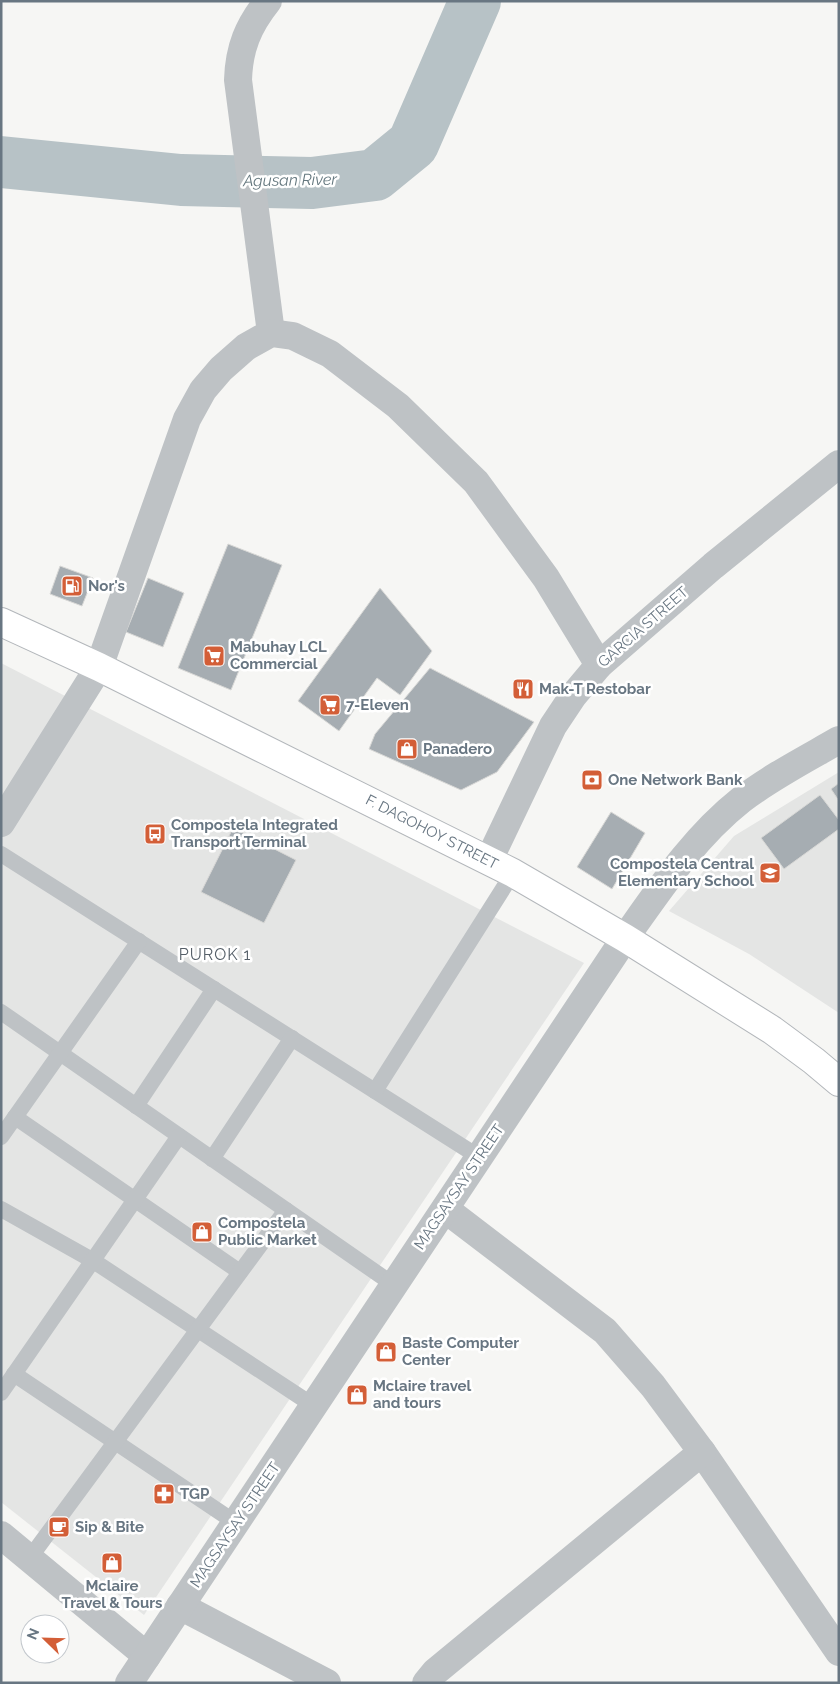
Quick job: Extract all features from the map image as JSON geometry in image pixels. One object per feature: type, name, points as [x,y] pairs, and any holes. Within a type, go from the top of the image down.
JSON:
[{"type":"main road","name":"F. DAGOHOY STREET","points":[[1,622],[99,666],[513,873],[624,938],[772,1030],[839,1082]]},
{"type":"street","points":[[268,1],[255,17],[245,37],[239,58],[238,80],[271,334]]},
{"type":"street","points":[[1,823],[99,666],[186,419],[203,390],[221,369],[246,347],[271,334],[292,336],[330,354],[398,406],[476,482],[546,578],[599,665]]},
{"type":"street","name":"GARCIA STREET","points":[[489,860],[553,726],[573,696],[599,665],[713,566],[839,464]]},
{"type":"street","name":"MAGSAYSAY STREET","points":[[130,1683],[624,938],[679,864],[707,832],[740,801],[767,782],[839,740]]},
{"type":"street","points":[[445,1209],[605,1331],[653,1386],[702,1452],[839,1652]]},
{"type":"street","points":[[426,1683],[436,1672],[702,1452]]},
{"type":"street","points":[[1,1535],[147,1656]]},
{"type":"street","points":[[180,1606],[327,1683]]},
{"type":"lane","points":[[1,854],[479,1157]]},
{"type":"lane","points":[[375,1091],[513,873]]},
{"type":"lane","points":[[1,1137],[139,941]]},
{"type":"lane","points":[[136,1106],[214,989]]},
{"type":"lane","points":[[1,1012],[394,1285]]},
{"type":"lane","points":[[212,1159],[292,1038]]},
{"type":"lane","points":[[15,1117],[240,1272]]},
{"type":"lane","points":[[1,1393],[179,1136]]},
{"type":"lane","points":[[1,1209],[92,1260],[314,1406]]},
{"type":"lane","points":[[29,1559],[286,1210]]},
{"type":"lane","points":[[14,1374],[236,1523]]},
{"type":"shaded area","name":"Compostela Public Market","points":[[1,663],[584,963],[144,1615],[1,1502]]},
{"type":"shaded area","name":"Compostela Central Elementary School","points":[[839,772],[839,1013],[749,954],[669,911],[734,836]]},
{"type":"building","points":[[228,544],[282,565],[231,690],[178,668]]},
{"type":"building","points":[[60,566],[93,578],[82,606],[50,594]]},
{"type":"building","points":[[148,578],[184,593],[163,647],[126,632]]},
{"type":"building","points":[[380,588],[432,651],[400,695],[377,678],[339,731],[298,701]]},
{"type":"building","points":[[430,668],[534,722],[497,772],[461,790],[369,749],[375,734]]},
{"type":"building","points":[[839,783],[839,801],[831,789]]},
{"type":"building","points":[[820,795],[839,820],[839,829],[784,869],[761,838]]},
{"type":"building","points":[[611,812],[645,833],[612,889],[577,867]]},
{"type":"building","points":[[233,828],[296,860],[264,923],[201,892]]},
{"type":"waterway","name":"Agusan River","points":[[1,162],[181,180],[312,183],[375,175],[413,144],[475,1]]},
{"type":"place","name":"Nor's","points":[[72,586]]},
{"type":"place","name":"Mabuhay LCL Commercial","points":[[214,656]]},
{"type":"place","name":"Mak-T Restobar","points":[[523,689]]},
{"type":"place","name":"7-Eleven","points":[[330,705]]},
{"type":"place","name":"Panadero","points":[[407,749]]},
{"type":"place","name":"One Network Bank","points":[[592,780]]},
{"type":"place","name":"Compostela Integrated Transport Terminal","points":[[155,834]]},
{"type":"place","name":"Compostela Central Elementary School","points":[[770,873]]},
{"type":"place","name":"Compostela Public Market","points":[[202,1232]]},
{"type":"place","name":"Baste Computer Center","points":[[386,1352]]},
{"type":"place","name":"Mclaire travel and tours","points":[[357,1395]]},
{"type":"place","name":"TGP","points":[[164,1494]]},
{"type":"place","name":"Sip & Bite","points":[[59,1527]]},
{"type":"place","name":"Mclaire Travel & Tours","points":[[112,1563]]},
{"type":"district","name":"PUROK 1","points":[[215,954]]}]
